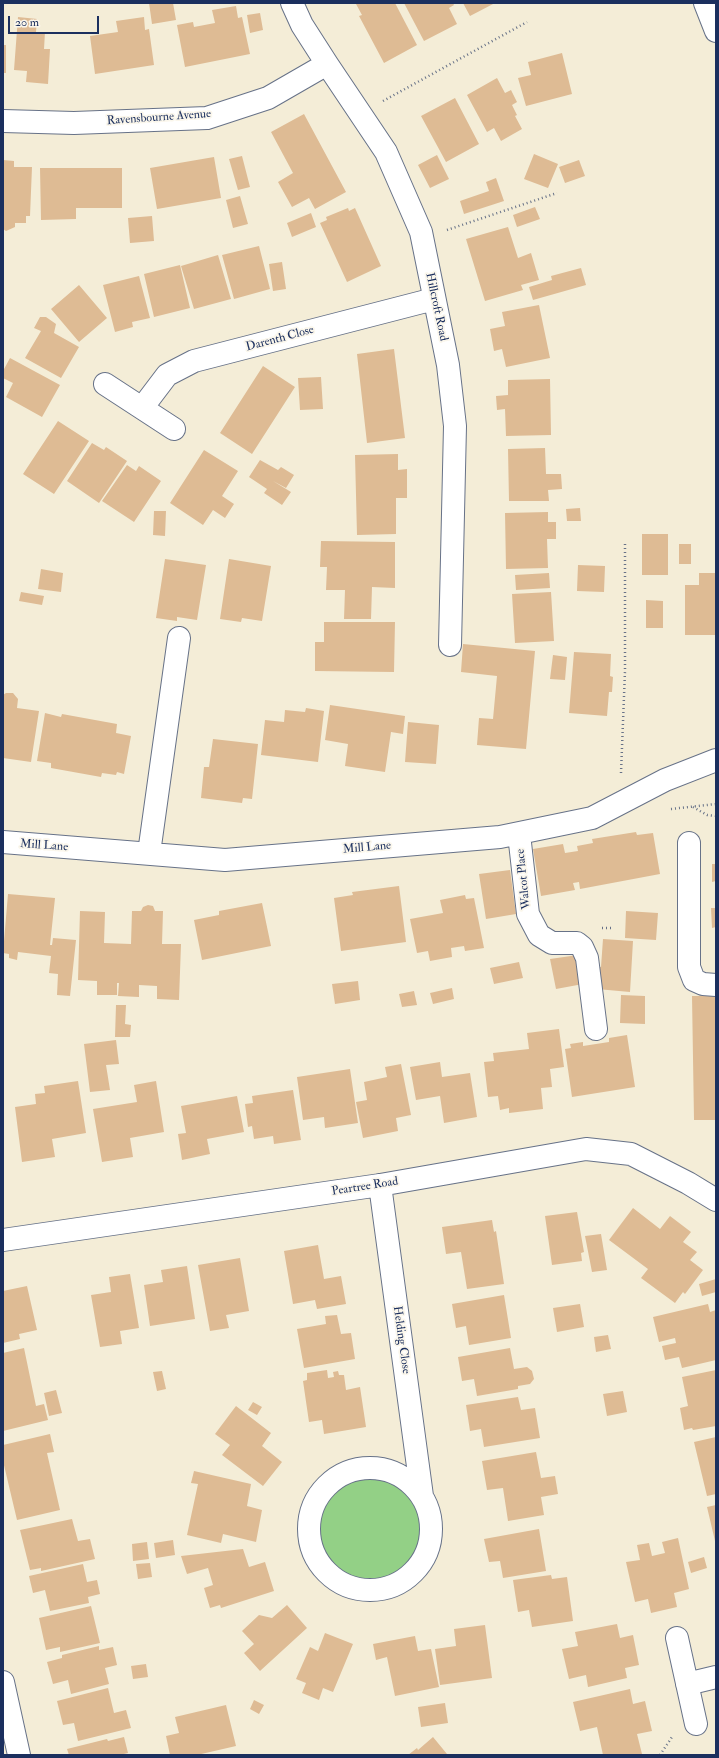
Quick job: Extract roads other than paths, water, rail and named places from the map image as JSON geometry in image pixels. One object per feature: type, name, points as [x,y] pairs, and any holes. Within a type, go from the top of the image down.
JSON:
[{"type":"main road","name":"Hillcroft Road","points":[[292,3],[302,25],[386,152],[422,238],[448,365],[455,426],[450,645]]},
{"type":"main road","points":[[705,3],[716,31]]},
{"type":"main road","name":"Ravensbourne Avenue","points":[[3,121],[74,123],[207,118],[268,98],[327,64]]},
{"type":"main road","name":"Darenth Close","points":[[142,408],[167,375],[194,361],[434,299]]},
{"type":"main road","points":[[105,384],[174,429]]},
{"type":"main road","points":[[149,854],[179,638]]},
{"type":"main road","name":"Mill Lane","points":[[3,842],[225,860],[500,838],[592,818],[665,780],[716,760]]},
{"type":"main road","name":"Walcot Place","points":[[519,834],[528,914],[538,935],[552,943],[576,943],[582,947],[587,958],[596,1029]]},
{"type":"main road","points":[[689,843],[689,967],[694,980],[703,984],[716,985]]},
{"type":"main road","name":"Peartree Road","points":[[3,1240],[380,1185],[586,1149],[631,1154],[688,1183],[716,1200]]},
{"type":"main road","name":"Helding Close","points":[[380,1185],[422,1496],[430,1515],[431,1536],[425,1556],[413,1573],[396,1585],[389,1587],[376,1590],[355,1589],[336,1580],[321,1566],[312,1548],[308,1529],[311,1509],[320,1492],[335,1478],[353,1469],[372,1467],[392,1471],[409,1481],[422,1496]]},
{"type":"main road","points":[[677,1638],[696,1724]]},
{"type":"main road","points":[[687,1684],[716,1678]]},
{"type":"main road","points":[[3,1682],[19,1755]]}]
